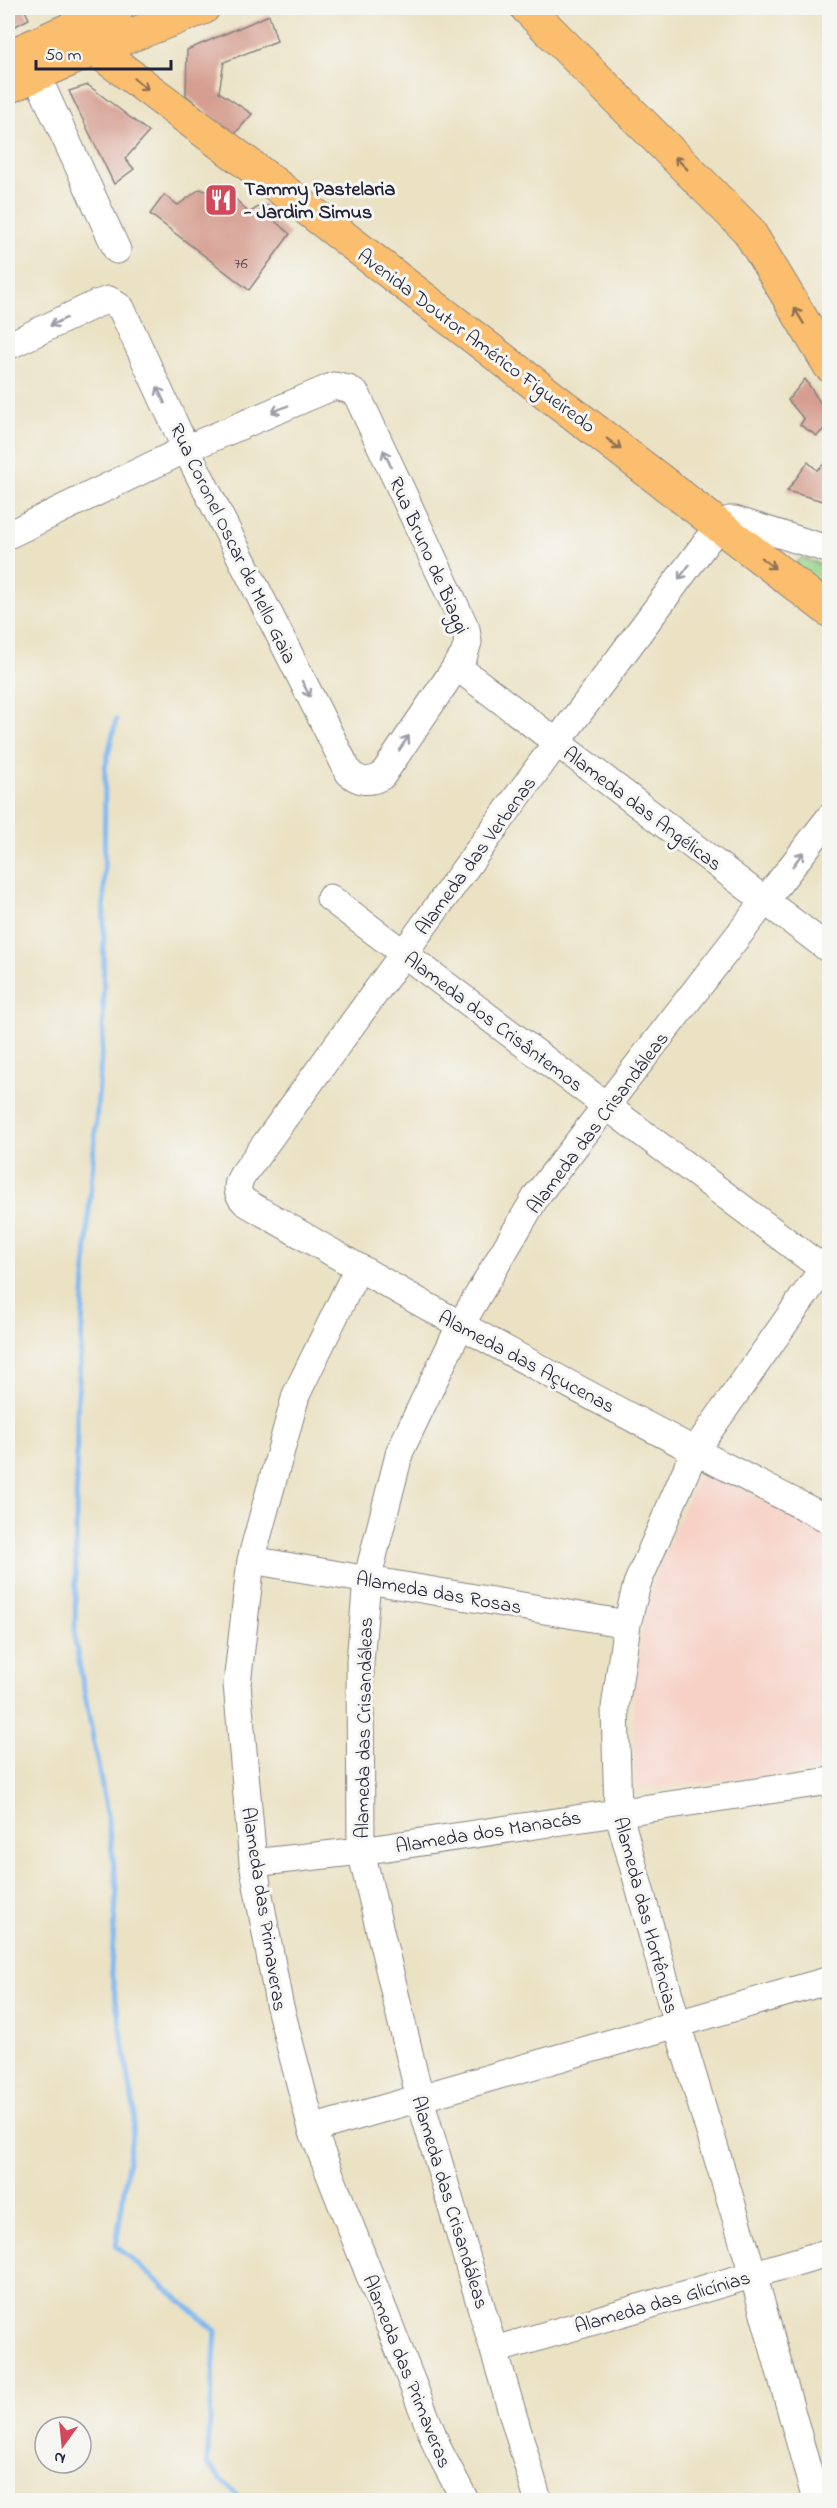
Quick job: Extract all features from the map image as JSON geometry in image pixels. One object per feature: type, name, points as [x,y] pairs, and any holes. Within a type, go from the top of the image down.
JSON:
[{"type":"main road","points":[[8,57],[117,8]]},
{"type":"main road","points":[[22,80],[94,49],[203,8]]},
{"type":"main road","points":[[527,8],[748,230],[830,366]]},
{"type":"main road","name":"Avenida Doutor Américo Figueiredo","points":[[94,49],[830,611]]},
{"type":"street","points":[[22,80],[117,250]]},
{"type":"street","name":"Rua Coronel Oscar de Mello Gaia","points":[[8,346],[96,304],[109,300],[121,308],[186,448],[349,773],[365,782]]},
{"type":"street","name":"Rua Bruno de Biaggi","points":[[186,448],[334,387],[348,389],[357,395],[466,630],[468,642],[456,666],[382,776],[374,781],[365,782]]},
{"type":"street","points":[[8,535],[186,448]]},
{"type":"street","points":[[719,525],[735,520],[830,550]]},
{"type":"street","name":"Alameda das Verbenas","points":[[237,1188],[242,1176],[557,742],[719,525]]},
{"type":"street","name":"Alameda das Angélicas","points":[[456,666],[830,950]]},
{"type":"street","name":"Alameda das Crisandáleas","points":[[538,2500],[420,2099],[361,1851],[360,1662],[367,1580],[400,1451],[460,1326],[537,1195],[830,818]]},
{"type":"street","name":"Alameda dos Crisântemos","points":[[330,898],[607,1106],[827,1267]]},
{"type":"street","name":"Alameda das Açucenas","points":[[237,1188],[238,1196],[245,1202],[460,1326],[694,1452],[830,1520]]},
{"type":"street","name":"Alameda das Hortências","points":[[816,2500],[753,2274],[676,2024],[618,1811],[615,1708],[627,1624],[637,1584],[694,1452],[827,1267]]},
{"type":"street","name":"Alameda das Primaveras","points":[[358,1268],[296,1395],[251,1560],[237,1684],[253,1863],[279,2003],[312,2129],[439,2451],[465,2500]]},
{"type":"street","name":"Alameda das Rosas","points":[[251,1560],[627,1624]]},
{"type":"street","name":"Alameda dos Manacás","points":[[253,1863],[361,1851],[830,1781]]},
{"type":"street","points":[[312,2129],[830,1980]]},
{"type":"street","name":"Alameda das Glicínias","points":[[495,2350],[830,2252]]},
{"type":"shaded area","points":[[702,1474],[711,1474],[829,1532],[829,1769],[647,1789],[639,1786],[635,1781],[632,1673],[657,1570],[696,1480]]},
{"type":"green space","points":[[802,558],[829,567],[829,593],[798,568],[796,562]]},
{"type":"building","points":[[8,8],[24,8],[29,19],[8,30]]},
{"type":"building","points":[[269,15],[277,41],[224,62],[219,92],[252,114],[234,135],[186,95],[187,50]]},
{"type":"building","points":[[88,85],[149,132],[125,159],[134,169],[114,184],[69,91]]},
{"type":"building","points":[[221,184],[249,213],[263,204],[273,210],[270,217],[290,234],[249,290],[150,214],[164,195],[178,205],[200,189],[212,193]]},
{"type":"building","points":[[805,379],[830,418],[830,423],[817,436],[800,425],[804,419],[788,400]]},
{"type":"building","points":[[830,459],[830,503],[787,491],[808,462],[817,470]]},
{"type":"waterway","points":[[116,720],[105,768],[103,1035],[89,1210],[77,1412],[75,1641],[106,1808],[117,1888],[111,1970],[135,2115],[116,2246],[216,2331],[207,2464],[241,2500]]},
{"type":"place","name":"Tammy Pastelaria - Jardim Simus","points":[[221,200]]}]
